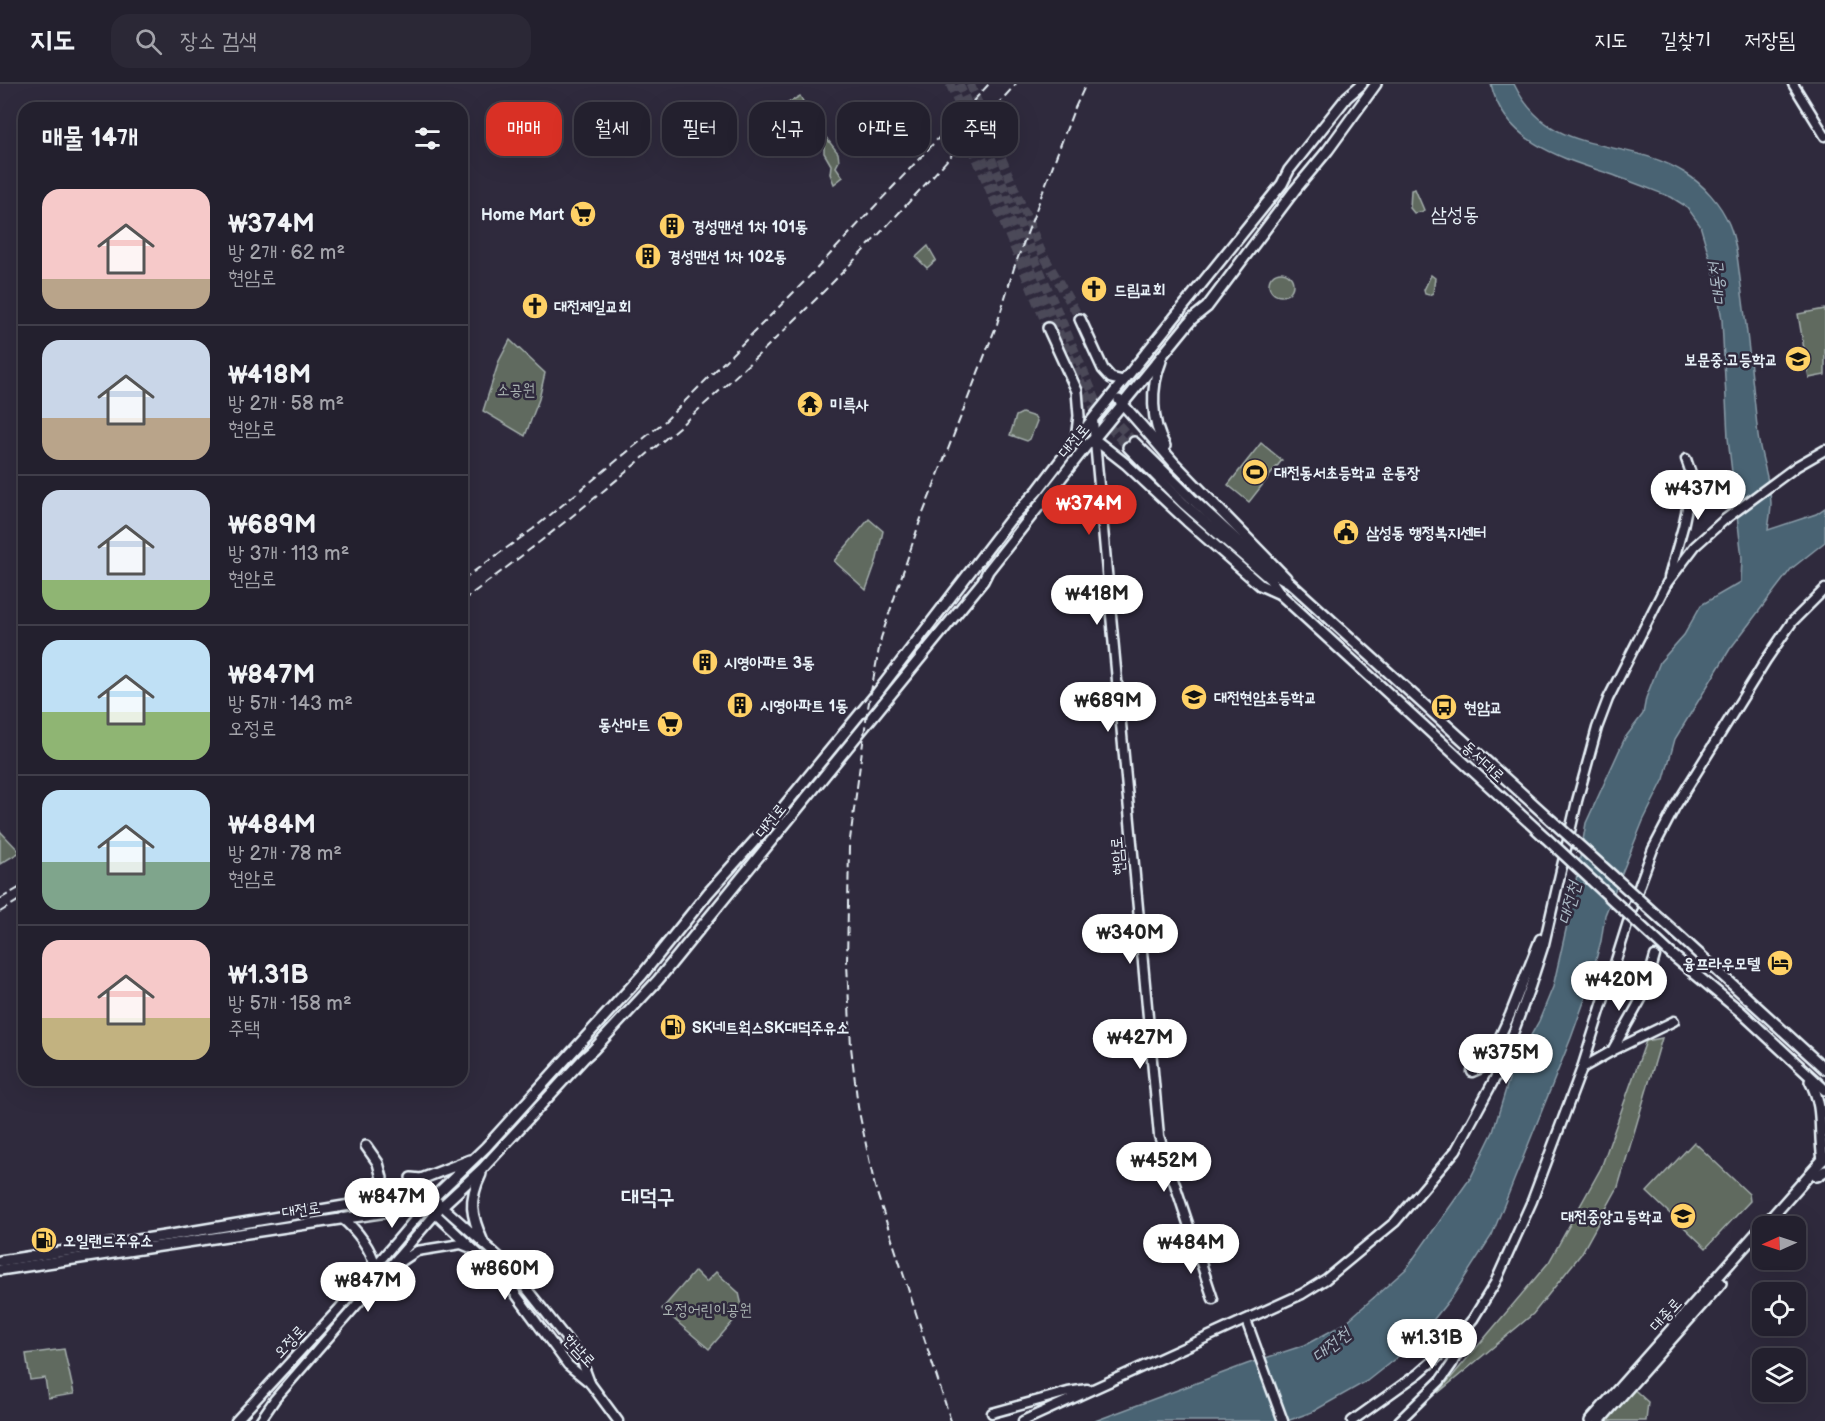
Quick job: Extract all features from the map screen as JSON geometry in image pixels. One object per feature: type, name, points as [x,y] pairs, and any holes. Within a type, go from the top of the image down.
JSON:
[{"type":"main road","name":"대전로","points":[[0,1270],[342,1218],[430,1202],[475,1159],[642,975],[708,893],[767,827],[877,693],[1009,521],[1038,490],[1282,184],[1289,170],[1347,97],[1362,84]]},
{"type":"main road","name":"대전로","points":[[0,1261],[393,1198],[430,1202],[440,1210],[483,1168],[678,957],[983,581],[988,571],[1087,445],[1192,319],[1207,307],[1376,84]]},
{"type":"main road","points":[[1793,84],[1825,136]]},
{"type":"main road","points":[[1080,319],[1103,369],[1111,378],[1123,381]]},
{"type":"main road","points":[[1048,328],[1077,391],[1079,416],[1076,440]]},
{"type":"main road","points":[[1165,351],[1157,370],[1153,394],[1154,409],[1159,435],[1174,464]]},
{"type":"main road","points":[[1113,395],[1174,464],[1278,568],[1289,582]]},
{"type":"main road","name":"현암로","points":[[1093,420],[1159,1136],[1213,1299]]},
{"type":"main road","points":[[1094,439],[1126,464],[1260,585],[1281,594]]},
{"type":"main road","name":"동서대로","points":[[1825,1069],[1820,1062],[1289,582],[1265,566],[1131,444],[1183,503],[1270,579],[1281,594],[1671,954],[1741,1012],[1825,1090]]},
{"type":"main road","points":[[1023,1421],[1302,1294],[1326,1279],[1395,1222],[1456,1150],[1500,1069],[1530,987],[1554,904],[1577,801],[1597,728],[1608,699],[1667,583],[1695,546],[1724,520],[1784,476],[1825,450]]},
{"type":"main road","points":[[1667,583],[1683,527],[1693,479],[1686,459]]},
{"type":"main road","points":[[1399,1421],[1440,1381],[1452,1364],[1473,1319],[1514,1245],[1582,1068],[1653,849],[1675,807],[1792,622],[1825,589]]},
{"type":"main road","points":[[1472,1072],[1486,1066],[1510,1015],[1554,904]]},
{"type":"main road","points":[[1612,1051],[1644,994],[1655,956]]},
{"type":"main road","points":[[1582,1068],[1674,1021]]},
{"type":"main road","points":[[1780,1216],[1823,1166],[1819,1095],[1802,1068]]},
{"type":"main road","points":[[356,1204],[375,1192],[382,1178],[378,1163],[366,1146]]},
{"type":"main road","points":[[411,1178],[421,1179],[475,1159]]},
{"type":"main road","name":"대종로","points":[[1774,1216],[1823,1166]]},
{"type":"main road","points":[[483,1168],[473,1191],[473,1220],[483,1242]]},
{"type":"main road","name":"오정로","points":[[236,1421],[376,1268],[430,1202]]},
{"type":"main road","name":"오정로","points":[[260,1421],[275,1399],[440,1210]]},
{"type":"main road","name":"한남로","points":[[440,1210],[483,1242],[507,1264],[580,1356],[590,1383]]},
{"type":"main road","name":"한남로","points":[[440,1210],[503,1278],[568,1365],[590,1383],[618,1421]]},
{"type":"main road","points":[[342,1218],[353,1227],[374,1258],[376,1268]]},
{"type":"main road","name":"대종로","points":[[1590,1421],[1752,1239]]},
{"type":"main road","points":[[388,1270],[417,1251],[462,1244],[473,1248]]},
{"type":"main road","name":"대종로","points":[[1599,1421],[1752,1248]]},
{"type":"main road","points":[[1352,1421],[1419,1373],[1450,1346],[1473,1319]]},
{"type":"main road","points":[[1246,1320],[1283,1421]]},
{"type":"main road","points":[[992,1413],[1068,1392],[1096,1388]]},
{"type":"green space","points":[[800,96],[803,102],[790,102]]},
{"type":"green space","points":[[825,136],[837,152],[839,161],[836,167],[843,177],[834,184],[830,174],[831,165],[825,155]]},
{"type":"green space","points":[[1415,189],[1424,210],[1414,213],[1410,208],[1411,190]]},
{"type":"green space","points":[[928,246],[936,260],[927,268],[916,257]]},
{"type":"green space","points":[[1281,272],[1289,276],[1293,284],[1289,292],[1281,296],[1273,292],[1269,284],[1273,276]]},
{"type":"green space","points":[[1431,275],[1435,278],[1433,293],[1429,295],[1425,294],[1424,290]]},
{"type":"green space","points":[[1825,309],[1825,375],[1809,378],[1798,314]]},
{"type":"green space","name":"소공원","points":[[510,340],[545,373],[539,399],[525,436],[483,411],[499,361]]},
{"type":"green space","points":[[1022,413],[1035,417],[1037,421],[1027,441],[1010,435],[1016,416]]},
{"type":"green space","name":"대전동서초등학교 운동장","points":[[1261,443],[1282,460],[1249,502],[1228,485]]},
{"type":"green space","points":[[869,519],[883,531],[877,559],[866,590],[834,561]]},
{"type":"green space","points":[[0,831],[18,850],[18,853],[0,864]]},
{"type":"green space","points":[[1662,1038],[1618,1187],[1581,1254],[1533,1314],[1438,1393],[1549,1262],[1601,1168],[1646,1041]]},
{"type":"green space","points":[[1694,1142],[1749,1194],[1750,1201],[1706,1248],[1647,1192]]},
{"type":"green space","name":"오정어린이공원","points":[[695,1271],[706,1282],[716,1272],[739,1293],[743,1310],[709,1349],[662,1309]]},
{"type":"green space","points":[[64,1349],[74,1394],[48,1398],[45,1378],[30,1380],[26,1354]]},
{"type":"green space","points":[[1628,1384],[1648,1402],[1646,1421],[1595,1421]]},
{"type":"water","points":[[1491,84],[1514,84],[1529,108],[1548,125],[1568,136],[1662,161],[1685,173],[1705,189],[1716,202],[1729,224],[1737,255],[1758,436],[1770,494],[1768,530],[1816,514],[1825,508],[1825,542],[1791,569],[1730,649],[1675,739],[1664,779],[1643,821],[1605,915],[1601,941],[1585,999],[1571,1038],[1492,1235],[1454,1294],[1415,1343],[1367,1381],[1312,1412],[1287,1421],[1095,1421],[1247,1364],[1305,1345],[1344,1324],[1406,1269],[1471,1177],[1493,1132],[1512,1069],[1539,1021],[1553,987],[1572,903],[1586,823],[1625,738],[1643,714],[1646,698],[1660,662],[1684,635],[1701,605],[1741,582],[1742,558],[1728,438],[1722,320],[1715,276],[1700,225],[1687,207],[1671,197],[1554,154],[1537,145],[1521,134],[1508,120],[1498,104]]},
{"type":"tunnel","points":[[950,84],[1083,387],[1098,415],[1128,447]]},
{"type":"tunnel","points":[[959,84],[1096,400],[1134,442]]},
{"type":"tunnel","points":[[970,84],[1041,251],[1080,319]]},
{"type":"tunnel","points":[[976,156],[1048,328]]},
{"type":"railway","points":[[468,576],[533,529],[665,421],[807,279],[989,84]]},
{"type":"railway","points":[[468,596],[607,488],[746,367],[857,257],[1016,84]]},
{"type":"railway","points":[[951,1421],[875,1187],[858,1107],[851,1047],[847,963],[849,847],[867,713],[881,638],[920,521],[997,324],[1014,268],[1073,112],[1086,84]]},
{"type":"railway","points":[[0,899],[18,888]]},
{"type":"railway","points":[[0,912],[18,901]]},
{"type":"place","name":"Home Mart","points":[[583,214]]},
{"type":"place","name":"경성맨션 1차 101동","points":[[672,226]]},
{"type":"place","name":"경성맨션 1차 102동","points":[[648,256]]},
{"type":"place","name":"드림교회","points":[[1094,289]]},
{"type":"place","name":"대전제일교회","points":[[535,306]]},
{"type":"place","name":"보문중.고등학교","points":[[1798,359]]},
{"type":"place","name":"미륵사","points":[[810,404]]},
{"type":"place","name":"대전동서초등학교 운동장","points":[[1255,472]]},
{"type":"place","name":"삼성동 행정복지센터","points":[[1346,532]]},
{"type":"place","name":"시영아파트 3동","points":[[705,662]]},
{"type":"place","name":"대전현암초등학교","points":[[1194,697]]},
{"type":"place","name":"시영아파트 1동","points":[[740,705]]},
{"type":"place","name":"현암교","points":[[1444,707]]},
{"type":"place","name":"동산마트","points":[[670,724]]},
{"type":"place","name":"융프라우모텔","points":[[1780,963]]},
{"type":"place","name":"SK네트웍스SK대덕주유소","points":[[673,1027]]},
{"type":"place","name":"대전중앙고등학교","points":[[1683,1216]]},
{"type":"place","name":"오일랜드주유소","points":[[44,1240]]},
{"type":"district","name":"삼성동","points":[[1455,214]]},
{"type":"district","name":"대덕구","points":[[648,1196]]},
{"type":"water label","name":"대동천","points":[[1717,284]]},
{"type":"water label","name":"대전천","points":[[1569,903]]},
{"type":"water label","name":"대전천","points":[[1331,1345]]}]
